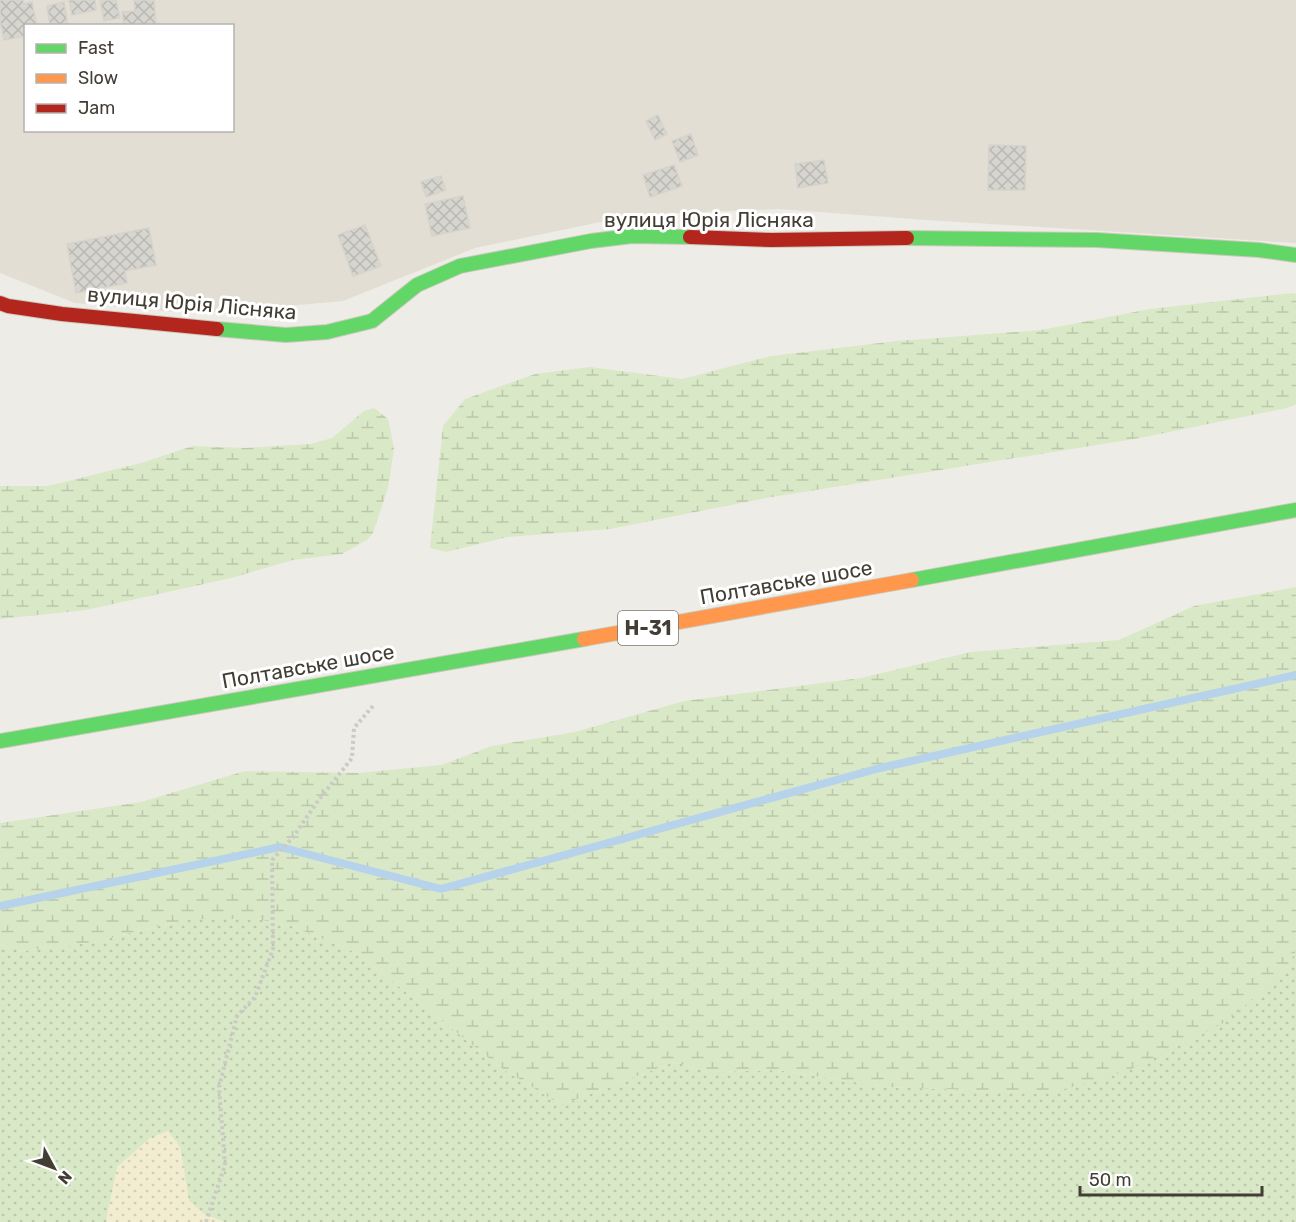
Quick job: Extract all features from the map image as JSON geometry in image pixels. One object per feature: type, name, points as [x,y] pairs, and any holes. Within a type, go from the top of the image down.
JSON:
[{"type":"street","name":"вулиця Юрія Лісняка","points":[[0,303],[62,314],[286,335],[327,332],[372,321],[417,285],[460,266],[591,241],[632,236],[772,240],[908,238],[1097,240],[1259,250],[1296,255]]},
{"type":"street","name":"Полтавське шосе","points":[[0,741],[547,646],[1296,510]]},
{"type":"path","points":[[206,1222],[225,1165],[219,1087],[237,1016],[255,997],[273,949],[272,860],[352,758],[354,728],[376,703]]},
{"type":"shaded area","points":[[0,0],[1296,0],[1296,243],[778,209],[634,215],[475,248],[343,301],[199,314],[75,303],[0,273]]},
{"type":"green space","points":[[1296,294],[1296,404],[1287,408],[1140,438],[766,498],[610,529],[507,537],[446,552],[430,548],[443,426],[465,399],[535,374],[590,367],[682,379],[771,356],[897,341],[1041,330],[1150,309]]},
{"type":"green space","points":[[374,408],[388,419],[394,449],[388,488],[373,533],[367,540],[342,554],[293,560],[231,578],[86,610],[0,619],[0,486],[48,486],[141,463],[193,446],[245,448],[311,444],[332,438],[364,411]]},
{"type":"green space","points":[[1296,587],[1296,951],[1281,977],[1222,1024],[1127,1071],[1062,1090],[1028,1092],[886,1087],[777,1070],[709,1072],[674,1062],[561,1105],[500,1067],[357,953],[291,926],[257,919],[188,919],[89,943],[22,951],[0,944],[0,823],[141,802],[245,771],[358,773],[441,765],[492,746],[575,732],[684,701],[861,678],[971,652],[1119,640],[1194,606]]},
{"type":"green space","points":[[188,919],[257,919],[291,926],[357,953],[500,1067],[561,1105],[674,1062],[709,1072],[777,1070],[886,1087],[1028,1092],[1281,977],[1296,951],[1296,1222],[224,1222],[204,1214],[189,1201],[180,1147],[117,1167],[106,1222],[0,1222],[0,944],[22,951],[89,943]]},
{"type":"sand","points":[[168,1131],[180,1147],[189,1201],[204,1214],[224,1222],[106,1222],[117,1167],[150,1138]]},
{"type":"building","points":[[0,0],[23,0],[24,4],[32,2],[37,24],[24,24],[24,36],[4,40],[0,21]]},
{"type":"building","points":[[69,0],[95,0],[96,10],[72,15]]},
{"type":"building","points":[[100,0],[116,0],[120,18],[104,21]]},
{"type":"building","points":[[134,0],[154,0],[156,24],[124,24],[122,12],[135,11]]},
{"type":"building","points":[[64,2],[68,24],[50,24],[47,6]]},
{"type":"building","points":[[658,115],[667,134],[655,140],[646,121]]},
{"type":"building","points":[[691,134],[698,155],[680,162],[672,141]]},
{"type":"building","points":[[989,145],[1026,146],[1025,190],[988,190]]},
{"type":"building","points":[[824,160],[828,183],[798,188],[795,164]]},
{"type":"building","points":[[674,165],[682,186],[650,197],[643,175]]},
{"type":"building","points":[[441,176],[446,190],[426,197],[421,182]]},
{"type":"building","points":[[463,196],[470,228],[432,236],[425,204]]},
{"type":"building","points":[[365,225],[381,266],[353,276],[338,235]]},
{"type":"building","points":[[149,228],[156,265],[125,271],[127,283],[76,293],[67,244]]},
{"type":"waterway","points":[[0,906],[280,847],[441,889],[880,768],[1296,675]]},
{"type":"traffic: fast","points":[[217,329],[286,335],[327,332],[372,321],[417,285],[460,266],[591,241],[632,236],[690,237]]},
{"type":"traffic: fast","points":[[907,238],[1097,240],[1259,250],[1296,255]]},
{"type":"traffic: fast","points":[[912,580],[1296,510]]},
{"type":"traffic: fast","points":[[0,741],[584,639]]},
{"type":"traffic: slow","points":[[584,639],[912,580]]},
{"type":"traffic: jam","points":[[690,237],[772,240],[907,238]]},
{"type":"traffic: jam","points":[[0,303],[62,314],[217,329]]}]
